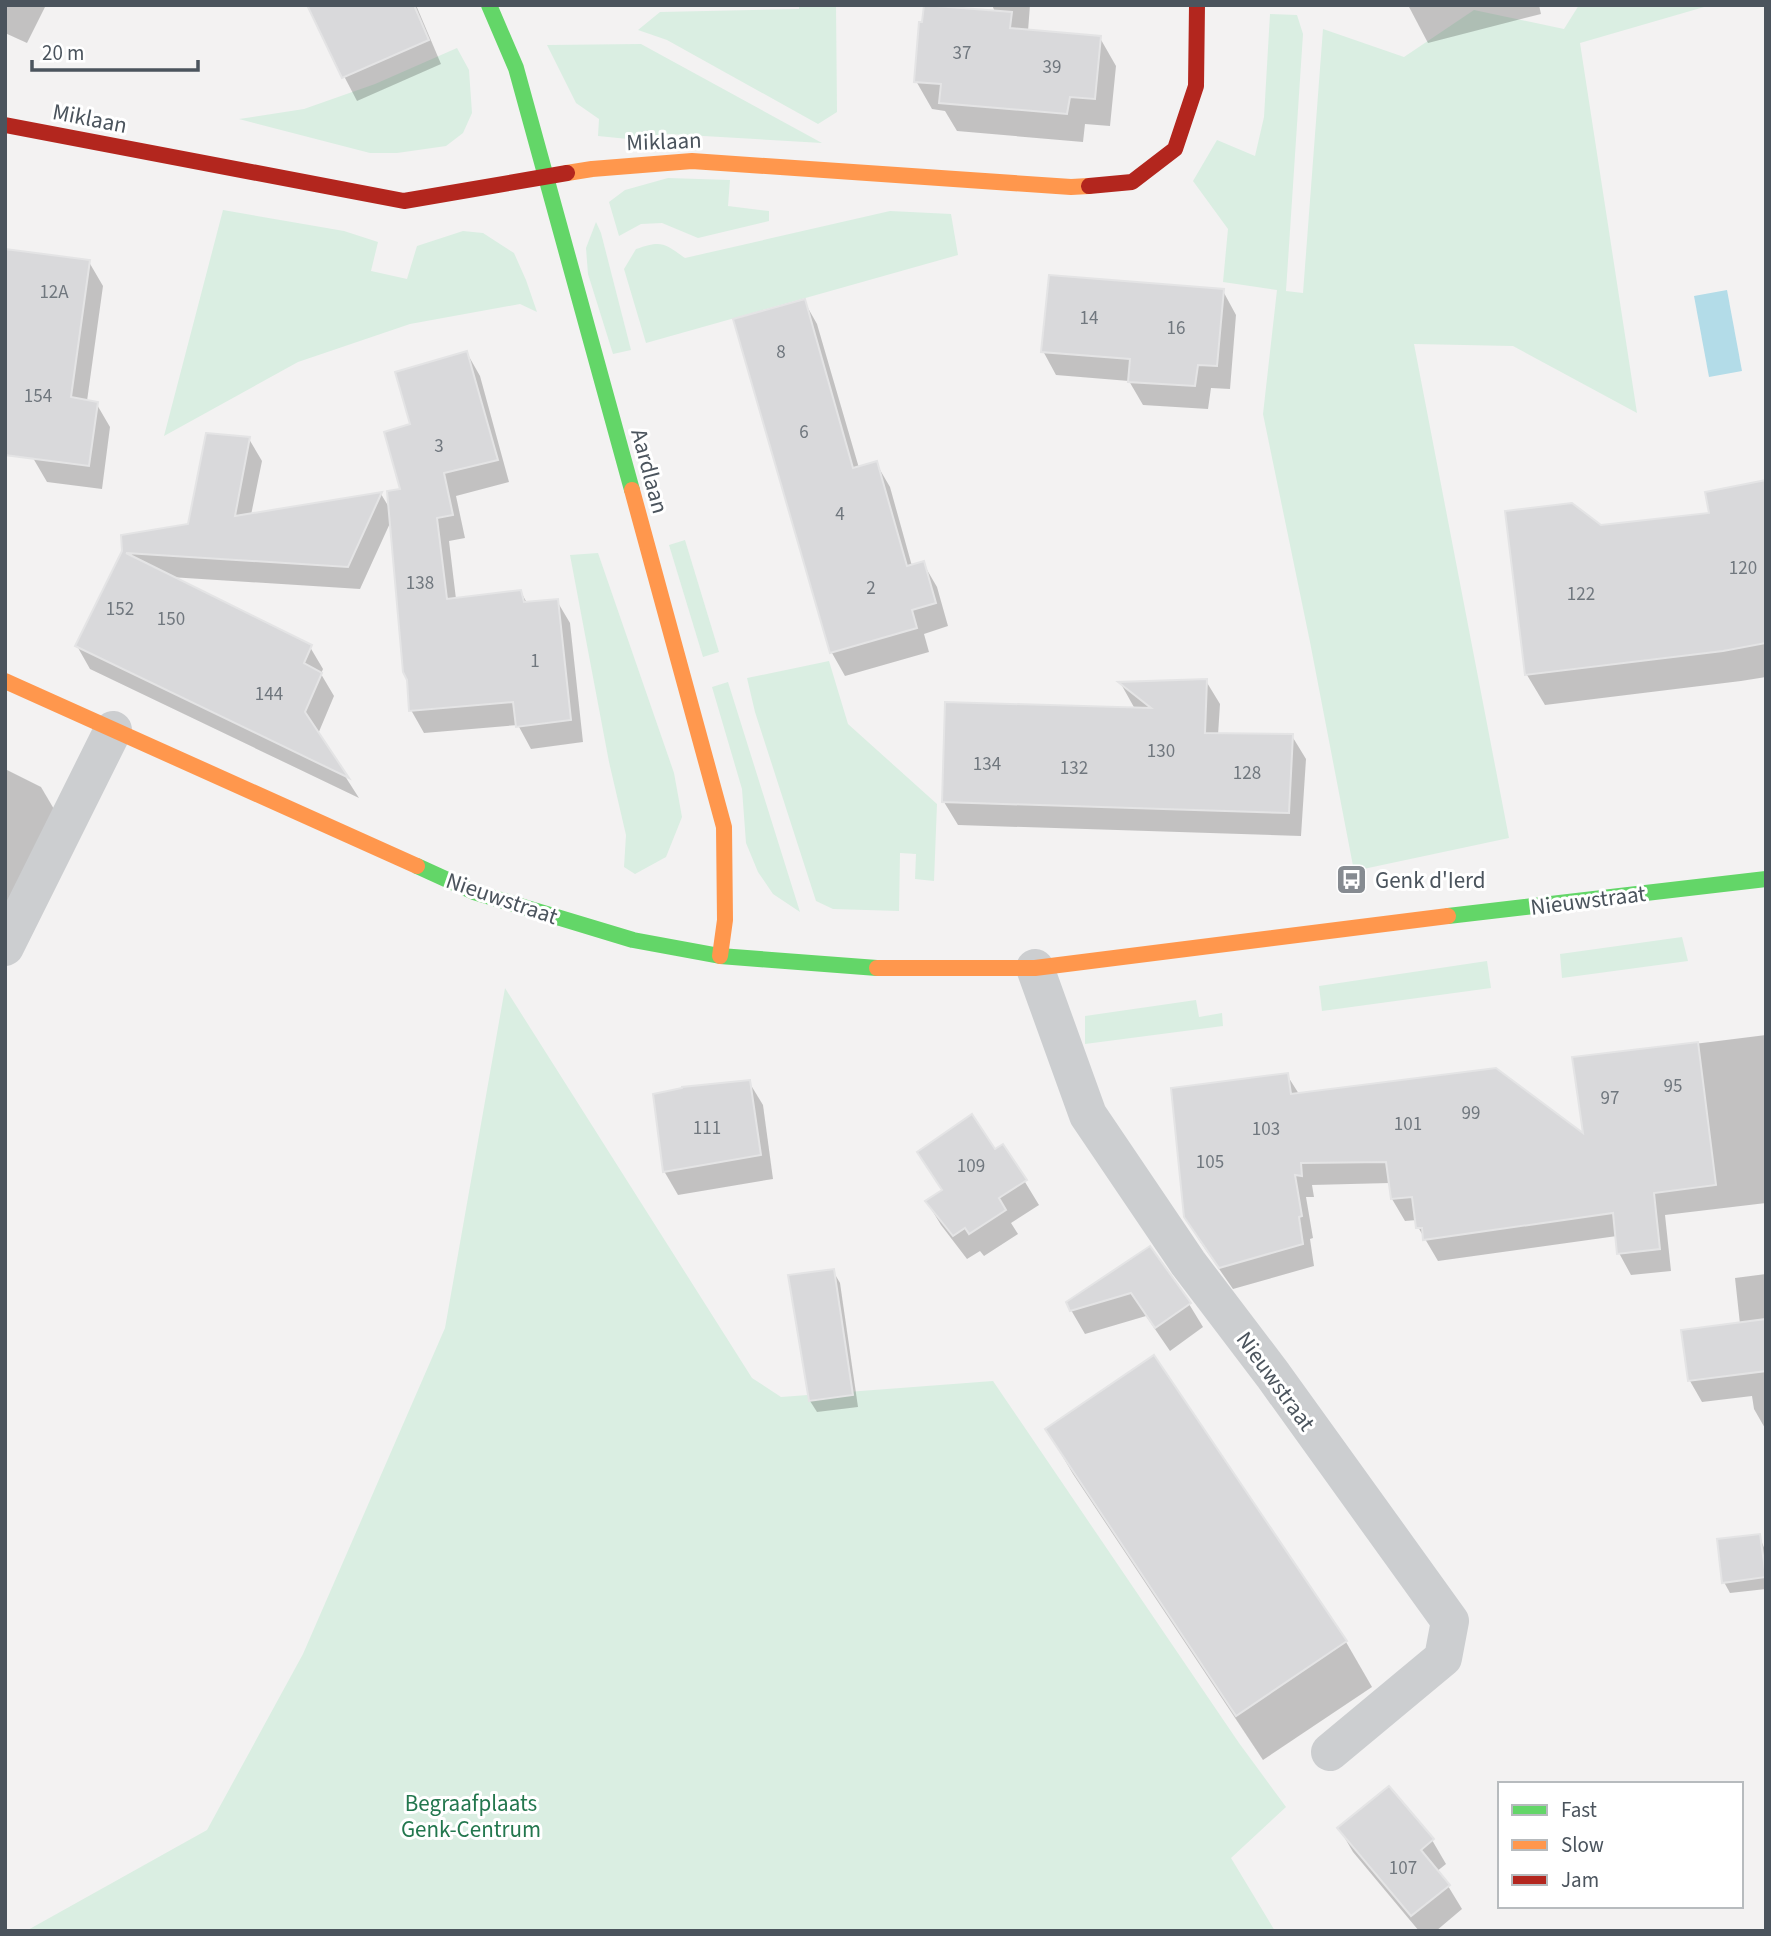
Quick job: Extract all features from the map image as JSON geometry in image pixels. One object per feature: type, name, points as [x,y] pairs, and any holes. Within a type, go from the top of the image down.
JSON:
[{"type":"street","name":"Aardlaan","points":[[489,5],[516,68],[724,827],[725,920],[720,957]]},
{"type":"street","name":"Miklaan","points":[[5,125],[404,201],[608,167],[692,161],[1071,187],[1132,182],[1175,149],[1196,86],[1197,5]]},
{"type":"street","name":"Nieuwstraat","points":[[5,681],[474,892],[633,940],[720,957],[885,969],[1035,968],[1766,879]]},
{"type":"street","points":[[5,947],[113,730]]},
{"type":"street","name":"Nieuwstraat","points":[[1035,968],[1088,1115],[1188,1263],[1273,1375],[1450,1620],[1443,1658],[1330,1752]]},
{"type":"green space","points":[[799,5],[836,5],[837,112],[818,124],[667,40],[638,30],[660,12],[799,9]]},
{"type":"green space","points":[[1579,5],[1711,5],[1580,43],[1637,413],[1513,346],[1414,344],[1509,838],[1354,871],[1263,414],[1277,290],[1223,282],[1228,229],[1193,181],[1217,140],[1255,156],[1264,117],[1270,14],[1297,15],[1303,34],[1286,291],[1303,293],[1323,29],[1404,57],[1474,10],[1564,29]]},
{"type":"green space","points":[[641,44],[822,143],[669,134],[628,139],[598,136],[599,119],[576,103],[547,45]]},
{"type":"green space","points":[[457,48],[469,70],[472,113],[463,133],[446,146],[397,153],[370,153],[239,119],[304,109],[375,84]]},
{"type":"green space","points":[[668,178],[730,180],[728,206],[769,211],[769,221],[698,238],[662,223],[641,224],[619,236],[609,202],[625,190]]},
{"type":"green space","points":[[223,210],[344,231],[378,242],[371,271],[407,279],[417,246],[463,231],[483,233],[514,253],[537,312],[520,304],[410,324],[298,362],[164,436]]},
{"type":"green space","points":[[890,211],[951,214],[958,255],[646,343],[624,269],[636,249],[662,244],[685,258]]},
{"type":"green space","points":[[596,222],[631,350],[613,354],[588,274],[586,248]]},
{"type":"green space","points":[[685,540],[719,652],[703,657],[669,545]]},
{"type":"green space","points":[[598,553],[674,773],[682,817],[666,857],[635,874],[624,867],[626,835],[609,762],[570,555]]},
{"type":"green space","points":[[829,661],[848,724],[937,804],[934,881],[915,879],[916,854],[900,853],[899,911],[833,909],[816,901],[755,712],[747,678]]},
{"type":"green space","points":[[728,682],[800,912],[773,894],[758,872],[746,843],[742,789],[712,687]]},
{"type":"green space","points":[[1682,937],[1688,961],[1562,978],[1560,954]]},
{"type":"green space","points":[[1487,961],[1491,988],[1322,1011],[1319,986]]},
{"type":"green space","name":"Begraafplaats Genk-Centrum","points":[[505,988],[752,1378],[781,1397],[993,1381],[1239,1743],[1286,1807],[1231,1858],[1275,1931],[26,1931],[207,1830],[303,1654],[445,1328]]},
{"type":"green space","points":[[1196,1000],[1199,1017],[1222,1013],[1223,1026],[1085,1044],[1085,1016]]},
{"type":"water","points":[[1727,290],[1742,371],[1709,377],[1694,296]]},
{"type":"building","points":[[307,5],[414,5],[429,40],[342,78]]},
{"type":"building","points":[[924,5],[1012,12],[1010,28],[1101,36],[1095,99],[1070,97],[1067,114],[939,103],[941,84],[914,82],[919,22],[922,22]]},
{"type":"building","points":[[5,249],[90,260],[71,397],[98,402],[89,466],[5,455]]},
{"type":"building","points":[[1049,275],[1224,289],[1217,366],[1198,365],[1195,386],[1128,382],[1130,359],[1041,352]]},
{"type":"building","points":[[805,299],[853,468],[877,461],[907,566],[924,561],[936,603],[912,610],[917,628],[830,653],[733,319]]},
{"type":"building","points":[[467,351],[498,460],[444,473],[453,515],[437,518],[447,599],[521,590],[524,602],[558,599],[571,720],[516,727],[513,702],[409,711],[387,491],[400,489],[384,432],[410,424],[395,372]]},
{"type":"building","points":[[206,433],[250,437],[235,516],[382,492],[348,567],[126,553],[312,645],[304,663],[322,673],[305,712],[349,778],[75,646],[122,551],[121,535],[188,524]]},
{"type":"building","points":[[1766,480],[1766,643],[1723,651],[1525,675],[1505,511],[1572,503],[1601,525],[1709,513],[1705,492]]},
{"type":"building","points":[[1207,679],[1205,733],[1293,734],[1289,813],[942,802],[945,702],[1151,708],[1118,682]]},
{"type":"building","points":[[1698,1042],[1716,1185],[1654,1193],[1660,1249],[1617,1254],[1613,1213],[1423,1240],[1422,1228],[1416,1228],[1412,1197],[1391,1199],[1386,1162],[1301,1163],[1302,1176],[1295,1175],[1302,1216],[1299,1217],[1303,1244],[1219,1268],[1184,1217],[1171,1088],[1288,1073],[1291,1094],[1496,1068],[1583,1133],[1572,1057]]},
{"type":"building","points":[[750,1080],[761,1155],[663,1172],[653,1094],[682,1087]]},
{"type":"building","points":[[972,1114],[995,1149],[1003,1144],[1027,1180],[999,1198],[1006,1210],[969,1234],[965,1228],[953,1236],[925,1201],[942,1190],[917,1152]]},
{"type":"building","points":[[1150,1246],[1191,1303],[1155,1328],[1131,1293],[1070,1311],[1066,1302]]},
{"type":"building","points":[[834,1269],[853,1395],[809,1401],[788,1275]]},
{"type":"building","points":[[1766,1319],[1766,1371],[1688,1381],[1681,1330]]},
{"type":"building","points":[[1154,1355],[1347,1641],[1236,1716],[1045,1429]]},
{"type":"building","points":[[1760,1534],[1766,1577],[1722,1583],[1717,1539]]},
{"type":"building","points":[[1389,1786],[1434,1839],[1421,1850],[1450,1885],[1411,1916],[1337,1828]]},
{"type":"traffic: fast","points":[[489,5],[516,68],[632,490]]},
{"type":"traffic: fast","points":[[417,866],[474,892],[633,940],[720,956],[877,968]]},
{"type":"traffic: fast","points":[[1448,916],[1766,879]]},
{"type":"traffic: slow","points":[[567,173],[692,161],[1071,187],[1089,186]]},
{"type":"traffic: slow","points":[[632,490],[724,827],[725,920],[720,956]]},
{"type":"traffic: slow","points":[[5,681],[417,866]]},
{"type":"traffic: slow","points":[[877,968],[1035,968],[1448,916]]},
{"type":"traffic: jam","points":[[1089,186],[1132,182],[1175,149],[1196,86],[1197,5]]},
{"type":"traffic: jam","points":[[5,125],[404,201],[567,173]]},
{"type":"place","name":"Genk d'Ierd","points":[[1352,880]]}]
